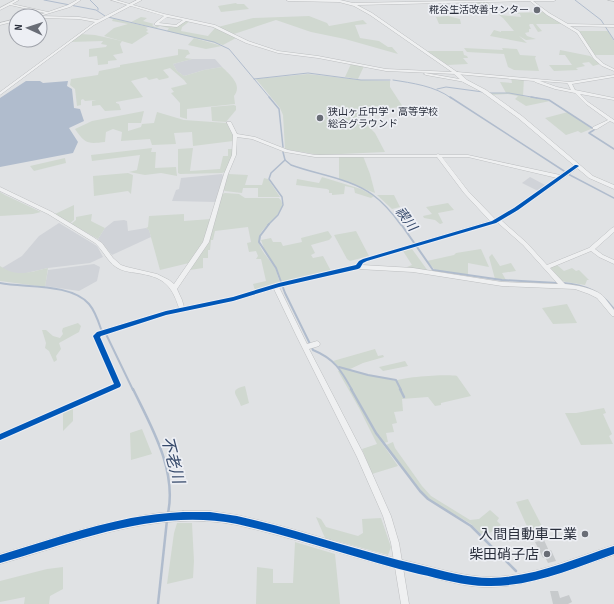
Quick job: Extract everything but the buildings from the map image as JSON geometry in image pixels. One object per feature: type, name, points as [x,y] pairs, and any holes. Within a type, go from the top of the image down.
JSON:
[{"type":"street","points":[[0,9],[17,0]]},
{"type":"street","points":[[9,4],[49,12],[72,5],[79,0]]},
{"type":"street","points":[[113,0],[132,4],[166,16],[214,26],[247,42],[278,52],[323,58],[386,70],[456,73],[570,82],[614,76]]},
{"type":"street","points":[[0,94],[10,88],[58,49],[98,21],[140,0]]},
{"type":"street","points":[[288,0],[337,0],[352,4],[387,24],[465,81],[484,91],[520,117],[591,177],[614,187]]},
{"type":"street","points":[[530,0],[548,14],[569,25],[581,35],[586,47],[595,58],[603,65],[614,70]]},
{"type":"street","points":[[352,4],[409,1],[554,0]]},
{"type":"street","points":[[48,16],[79,18],[98,21]]},
{"type":"street","points":[[166,16],[156,24],[177,26],[185,20]]},
{"type":"street","points":[[569,25],[614,26]]},
{"type":"street","points":[[419,72],[446,79],[465,81]]},
{"type":"street","points":[[526,78],[556,88],[614,99]]},
{"type":"street","points":[[570,82],[575,92],[587,103],[612,121]]},
{"type":"street","points":[[596,128],[612,121]]},
{"type":"street","points":[[175,287],[206,242],[226,174],[234,155],[235,135],[229,123]]},
{"type":"street","points":[[235,135],[253,138],[287,151],[315,156],[438,155],[479,157],[561,177]]},
{"type":"street","points":[[438,155],[466,192],[496,221],[525,244],[548,267],[563,286]]},
{"type":"street","points":[[358,267],[361,262],[365,260],[496,221],[532,199],[577,166]]},
{"type":"street","points":[[0,189],[49,213],[98,243],[108,258],[119,266],[158,276],[175,287],[182,309]]},
{"type":"street","points":[[548,267],[591,249],[614,229]]},
{"type":"street","points":[[591,249],[614,262]]},
{"type":"street","points":[[0,437],[118,385],[96,336],[107,331],[182,309],[233,299],[278,285],[358,267],[414,270],[502,284],[575,287],[599,296],[614,314]]},
{"type":"street","points":[[278,285],[360,455],[386,516],[395,543],[405,604]]},
{"type":"street","points":[[307,347],[317,344]]},
{"type":"street","points":[[0,559],[107,527],[162,516],[211,516],[245,522],[399,565],[470,581],[514,580],[537,575],[614,550]]},
{"type":"shaded area","points":[[475,2],[487,2],[501,15],[521,17],[520,14],[512,13],[545,12],[565,24],[536,24],[542,31],[538,32],[533,24],[530,24],[531,29],[529,29],[529,32],[525,33],[527,36],[536,39],[526,40],[519,36],[527,43],[490,36],[494,30],[501,32],[514,31],[503,18],[490,8],[477,6]]},
{"type":"shaded area","points":[[236,3],[244,4],[249,9],[221,12],[218,6]]},
{"type":"shaded area","points":[[309,16],[327,23],[329,26],[363,20],[367,24],[355,25],[360,38],[379,41],[388,47],[392,47],[398,54],[345,39],[311,32],[276,20],[234,34],[218,27],[253,18]]},
{"type":"shaded area","points":[[448,16],[460,19],[461,24],[439,24],[436,17]]},
{"type":"shaded area","points":[[107,17],[148,27],[146,28],[148,30],[146,32],[149,33],[132,44],[104,36],[114,28],[128,24],[112,21],[113,19]]},
{"type":"shaded area","points":[[141,17],[147,18],[143,21],[154,24],[152,25],[155,27],[160,25],[175,27],[184,22],[190,21],[182,27],[181,31],[208,36],[216,27],[236,38],[223,45],[167,31],[169,28],[160,26],[156,28],[131,22]]},
{"type":"shaded area","points":[[577,31],[608,31],[614,41],[614,55],[593,55],[582,36]]},
{"type":"shaded area","points":[[80,34],[95,35],[122,41],[120,44],[123,53],[113,55],[117,60],[108,61],[108,64],[98,65],[97,56],[89,57],[89,49],[106,47],[107,45],[101,44],[103,41],[70,42]]},
{"type":"shaded area","points":[[194,38],[222,46],[206,49],[188,45]]},
{"type":"shaded area","points":[[464,48],[503,50],[502,48],[517,49],[520,55],[536,56],[535,58],[539,71],[514,70],[508,67],[504,54],[467,52]]},
{"type":"shaded area","points":[[178,49],[188,50],[190,54],[185,58],[192,59],[173,64],[177,71],[184,76],[204,70],[222,67],[232,77],[236,84],[237,88],[234,96],[235,104],[187,109],[187,119],[180,117],[180,103],[171,93],[174,92],[171,88],[187,84],[170,68],[163,70],[169,77],[168,78],[149,80],[146,77],[131,81],[143,97],[116,102],[119,104],[121,110],[105,111],[100,105],[92,106],[92,101],[96,100],[85,101],[83,99],[81,100],[81,105],[77,106],[75,89],[70,85],[71,79],[98,75],[99,71],[120,67],[120,65],[178,55]]},
{"type":"shaded area","points":[[560,50],[590,56],[600,64],[593,66],[589,62],[582,63],[585,66],[576,68],[578,70],[554,71],[549,65],[572,65],[565,55],[559,55]]},
{"type":"shaded area","points":[[427,51],[463,51],[464,55],[468,58],[463,58],[468,64],[447,65]]},
{"type":"shaded area","points":[[192,59],[215,59],[222,67],[204,70],[184,76],[177,71],[173,64]]},
{"type":"shaded area","points":[[351,64],[364,66],[358,79],[345,77]]},
{"type":"shaded area","points":[[308,74],[361,80],[390,81],[390,87],[403,107],[375,109],[375,113],[364,114],[368,126],[375,133],[385,152],[319,155],[285,149],[283,115],[280,108],[256,79]]},
{"type":"shaded area","points":[[511,77],[524,78],[523,96],[550,101],[526,106],[515,99],[518,96],[508,94],[490,95],[489,93],[506,93],[500,82],[512,83]]},
{"type":"shaded area","points":[[236,106],[236,110],[226,122],[212,121],[211,107]]},
{"type":"shaded area","points":[[144,111],[141,123],[128,123],[128,131],[141,127],[142,124],[154,123],[157,112],[184,120],[227,123],[233,133],[233,141],[193,146],[192,132],[174,133],[176,144],[152,145],[150,139],[121,141],[122,132],[113,129],[106,132],[105,142],[91,143],[84,140],[75,129],[92,121]]},
{"type":"shaded area","points":[[568,112],[592,129],[581,133],[578,131],[566,135],[545,118]]},
{"type":"shaded area","points":[[152,148],[151,152],[156,152],[155,168],[176,167],[177,176],[161,173],[145,175],[129,172],[137,170],[140,155],[92,161],[91,155]]},
{"type":"shaded area","points":[[193,148],[190,171],[220,169],[223,156],[228,156],[228,149],[233,149],[233,155],[225,172],[222,173],[178,173],[178,149]]},
{"type":"shaded area","points":[[363,156],[375,193],[339,179],[339,157]]},
{"type":"shaded area","points":[[65,158],[66,163],[34,171],[30,166]]},
{"type":"shaded area","points":[[128,173],[133,175],[131,194],[128,191],[94,196],[93,176]]},
{"type":"shaded area","points":[[222,174],[223,176],[216,202],[172,201],[176,190],[179,189],[181,178]]},
{"type":"shaded area","points":[[228,174],[248,175],[245,185],[262,185],[264,178],[268,179],[280,197],[258,197],[258,188],[243,188],[242,193],[225,191],[223,190]]},
{"type":"shaded area","points":[[322,177],[361,189],[374,196],[371,198],[355,193],[354,188],[345,186],[344,194],[332,195],[332,193],[329,193],[329,190],[327,189],[296,185],[297,179],[319,183]]},
{"type":"shaded area","points":[[530,177],[545,185],[538,191],[522,183]]},
{"type":"shaded area","points":[[0,192],[41,212],[33,214],[0,216]]},
{"type":"shaded area","points":[[222,194],[239,194],[245,198],[279,198],[282,203],[282,208],[261,233],[259,242],[262,250],[275,268],[280,283],[255,290],[253,284],[266,281],[261,259],[256,259],[258,256],[256,251],[249,252],[247,243],[251,242],[248,227],[215,231],[213,240],[211,240],[210,250],[208,250],[208,258],[203,258],[203,268],[190,270],[198,256]]},
{"type":"shaded area","points":[[377,195],[394,195],[400,207],[392,209]]},
{"type":"shaded area","points":[[448,203],[454,210],[438,213],[443,223],[440,224],[435,220],[424,218],[423,216],[432,214],[426,207]]},
{"type":"shaded area","points":[[74,205],[74,220],[69,224],[55,214]]},
{"type":"shaded area","points":[[92,214],[91,221],[105,228],[98,239],[71,224],[76,220],[76,217]]},
{"type":"shaded area","points":[[184,214],[184,221],[211,219],[203,243],[189,263],[160,270],[149,230],[146,228],[148,227],[149,216]]},
{"type":"shaded area","points":[[114,221],[127,221],[128,231],[146,228],[149,230],[151,237],[112,255],[98,239],[105,228]]},
{"type":"shaded area","points":[[59,223],[97,246],[103,257],[90,263],[48,268],[22,274],[11,273],[2,268],[22,256],[39,236]]},
{"type":"shaded area","points":[[328,231],[332,237],[329,240],[311,245],[315,253],[311,255],[313,258],[323,256],[331,271],[281,282],[276,268],[265,251],[261,240],[271,238],[273,242],[281,242],[283,246],[302,242],[301,238]]},
{"type":"shaded area","points":[[356,231],[369,256],[350,261],[347,259],[334,235]]},
{"type":"shaded area","points":[[412,249],[428,271],[407,267],[412,265],[403,251]]},
{"type":"shaded area","points":[[481,249],[489,267],[468,263],[468,275],[435,270],[427,261],[454,255],[456,253]]},
{"type":"shaded area","points":[[492,254],[500,266],[511,263],[516,271],[502,273],[506,280],[495,279],[489,257]]},
{"type":"shaded area","points":[[94,264],[100,267],[97,281],[79,291],[45,286],[48,270]]},
{"type":"shaded area","points":[[557,265],[564,271],[572,268],[576,271],[579,270],[589,280],[587,280],[585,285],[560,281],[551,269],[551,267]]},
{"type":"shaded area","points":[[0,266],[6,270],[18,273],[48,268],[45,287],[0,281]]},
{"type":"shaded area","points":[[567,304],[577,323],[553,324],[542,308]]},
{"type":"shaded area","points":[[78,323],[81,326],[79,332],[59,343],[61,349],[56,356],[57,360],[54,362],[49,351],[45,348],[46,343],[42,330],[46,330],[53,336],[60,338],[63,334],[63,328]]},
{"type":"shaded area","points":[[375,349],[378,356],[383,355],[384,357],[363,363],[348,370],[396,381],[425,376],[457,376],[471,396],[441,403],[441,405],[435,406],[428,397],[402,399],[403,411],[394,412],[397,423],[392,424],[394,432],[386,433],[388,442],[384,443],[375,431],[339,367],[333,361]]},
{"type":"shaded area","points":[[405,361],[408,366],[383,371],[379,367]]},
{"type":"shaded area","points":[[340,370],[375,433],[398,466],[372,474],[362,449],[377,444],[338,371]]},
{"type":"shaded area","points":[[245,386],[249,403],[241,406],[235,391]]},
{"type":"shaded area","points":[[73,407],[73,421],[63,431],[63,413]]},
{"type":"shaded area","points":[[604,408],[606,413],[603,414],[612,434],[609,436],[613,444],[581,445],[565,413],[576,413]]},
{"type":"shaded area","points":[[142,429],[152,454],[131,460],[130,433]]},
{"type":"shaded area","points":[[393,442],[395,448],[431,496],[470,520],[479,519],[490,510],[499,518],[497,521],[501,525],[484,537],[471,524],[428,499],[386,445]]},
{"type":"shaded area","points":[[528,499],[544,530],[530,533],[516,502]]},
{"type":"shaded area","points":[[316,517],[321,519],[326,527],[358,536],[363,533],[362,519],[381,518],[391,547],[388,555],[325,538]]},
{"type":"shaded area","points":[[177,523],[192,523],[194,561],[193,578],[167,584],[174,533]]},
{"type":"shaded area","points":[[295,542],[335,554],[340,604],[256,604],[257,567],[273,569],[273,583],[293,583]]},
{"type":"shaded area","points":[[63,567],[63,589],[50,596],[49,604],[24,604],[25,597],[0,602],[0,581],[47,569]]},
{"type":"water","points":[[26,81],[40,81],[43,83],[68,81],[67,86],[72,89],[74,108],[80,109],[84,121],[69,128],[78,142],[73,153],[0,167],[0,98]]},
{"type":"waterway","points":[[44,0],[96,10],[105,16]]},
{"type":"waterway","points":[[90,0],[98,8],[98,10]]},
{"type":"waterway","points":[[575,0],[601,20],[614,40]]},
{"type":"waterway","points":[[108,17],[214,42],[229,49],[254,79]]},
{"type":"waterway","points":[[254,79],[308,73],[361,80],[390,80]]},
{"type":"waterway","points":[[254,79],[270,98]]},
{"type":"waterway","points":[[393,80],[431,88],[451,98]]},
{"type":"waterway","points":[[437,89],[446,87],[483,92]]},
{"type":"waterway","points":[[489,93],[509,93],[537,98]]},
{"type":"waterway","points":[[269,97],[279,109],[283,147]]},
{"type":"waterway","points":[[450,97],[564,171]]},
{"type":"waterway","points":[[531,97],[537,98]]},
{"type":"waterway","points":[[537,98],[549,100],[592,128]]},
{"type":"waterway","points":[[594,130],[589,133],[614,149]]},
{"type":"waterway","points":[[283,152],[285,160]]},
{"type":"waterway","points":[[269,224],[278,215],[283,205],[282,197],[269,179],[271,173],[285,160]]},
{"type":"waterway","name":"禊川","points":[[285,160],[291,165],[344,181],[364,189],[381,202],[401,225]]},
{"type":"waterway","points":[[568,174],[614,198]]},
{"type":"waterway","points":[[269,224],[260,236],[259,242],[276,268],[285,293],[313,350],[321,353],[337,366],[352,390]]},
{"type":"waterway","name":"禊川","points":[[401,224],[433,270],[502,280],[557,283]]},
{"type":"waterway","name":"不老川","points":[[0,283],[60,289],[81,297],[89,304],[95,313],[101,329]]},
{"type":"waterway","name":"禊川","points":[[563,283],[578,285],[598,293],[614,309]]},
{"type":"waterway","name":"不老川","points":[[105,332],[133,390]]},
{"type":"waterway","points":[[339,367],[368,375],[396,380],[401,390]]},
{"type":"waterway","name":"不老川","points":[[133,389],[161,449],[166,465],[170,497],[168,513]]},
{"type":"waterway","points":[[351,389],[376,433],[420,491],[428,499],[471,526],[516,571]]},
{"type":"waterway","points":[[400,389],[404,397]]},
{"type":"waterway","name":"不老川","points":[[158,604],[167,520]]},
{"type":"cycle path","points":[[0,437],[118,385],[96,336],[99,334],[166,313],[233,299],[279,285],[358,267],[361,262],[365,260],[494,222],[516,209],[577,166]]},
{"type":"cycle path","points":[[0,559],[104,528],[156,518],[183,516],[210,516],[237,520],[408,567],[483,582],[507,581],[538,575],[614,550]]},
{"type":"place","name":"糀谷生活改善センター","points":[[537,10]]},
{"type":"place","name":"狭山ヶ丘中学・高等学校 総合グラウンド","points":[[320,118]]},
{"type":"place","name":"入間自動車工業","points":[[585,534]]},
{"type":"place","name":"柴田硝子店","points":[[547,554]]}]
